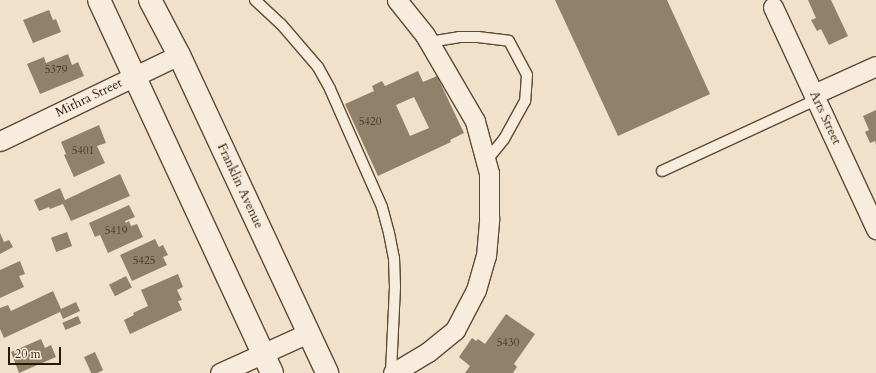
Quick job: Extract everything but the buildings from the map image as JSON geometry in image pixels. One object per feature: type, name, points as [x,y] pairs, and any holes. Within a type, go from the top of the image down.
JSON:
[{"type":"street","points":[[99,0],[272,373]]},
{"type":"street","name":"Franklin Avenue","points":[[150,0],[179,55],[327,373]]},
{"type":"street","points":[[392,373],[428,352],[455,330],[476,290],[486,256],[489,218],[489,173],[475,122],[430,42],[397,0]]},
{"type":"street","name":"Arts Street","points":[[773,6],[876,229]]},
{"type":"street","name":"Mithra Street","points":[[0,141],[179,55]]},
{"type":"street","points":[[815,97],[876,66]]},
{"type":"street","points":[[220,373],[308,333]]},
{"type":"lane","points":[[255,0],[281,24],[318,67],[330,90],[382,207],[394,258],[395,287],[392,373]]},
{"type":"lane","points":[[430,42],[459,37],[478,37],[510,41],[527,75],[525,101],[504,139],[486,161]]},
{"type":"lane","points":[[662,171],[815,97]]}]
